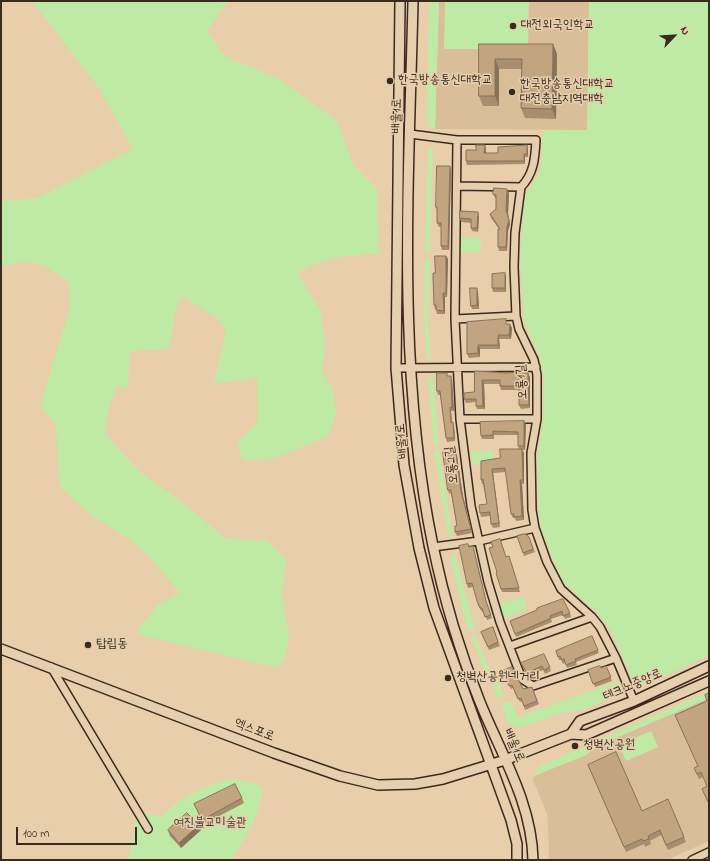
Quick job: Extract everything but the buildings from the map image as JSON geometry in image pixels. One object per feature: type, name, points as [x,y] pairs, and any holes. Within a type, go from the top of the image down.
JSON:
[{"type":"main road","name":"배울1로","points":[[400,1],[396,368],[404,465],[423,563],[434,608],[511,820],[517,844],[517,860]]},
{"type":"main road","name":"배울1로","points":[[413,1],[408,260],[411,369],[419,465],[433,547],[446,601],[465,663],[530,822],[533,860]]},
{"type":"main road","name":"엑스포로","points":[[1,648],[274,753],[358,781],[378,785],[415,784],[443,778],[505,760]]},
{"type":"main road","name":"테크노중앙로","points":[[571,734],[580,721],[634,701],[709,666]]},
{"type":"main road","name":"테크노중앙로","points":[[505,760],[571,734],[586,735],[709,681]]},
{"type":"street","name":"오룡1길","points":[[410,134],[457,140],[536,140],[534,166],[526,182],[521,187],[515,233],[516,316],[519,329],[536,367],[537,419],[531,453],[532,510],[535,528],[547,562],[561,588],[592,617],[607,637],[634,701]]},
{"type":"street","name":"오룡2길","points":[[457,140],[455,319],[460,419],[471,506],[494,602],[522,679],[533,686],[616,658]]},
{"type":"street","points":[[457,186],[521,187]]},
{"type":"street","points":[[455,319],[516,316]]},
{"type":"street","points":[[396,368],[536,367]]},
{"type":"street","points":[[460,419],[537,419]]},
{"type":"street","points":[[433,547],[479,541],[535,528]]},
{"type":"street","points":[[510,646],[592,617]]},
{"type":"street","points":[[51,667],[148,829]]},
{"type":"street","points":[[692,860],[709,852]]},
{"type":"shaded area","points":[[439,1],[589,1],[587,130],[435,129]]},
{"type":"shaded area","points":[[709,698],[709,841],[667,860],[549,860],[547,814],[533,780],[534,776],[586,755],[597,746]]},
{"type":"green space","points":[[32,1],[228,1],[207,31],[225,56],[279,79],[337,121],[353,165],[377,189],[379,254],[347,256],[326,260],[316,263],[298,273],[321,312],[325,343],[322,372],[333,390],[336,413],[328,436],[273,459],[243,460],[237,444],[258,421],[257,377],[248,380],[214,383],[226,332],[219,319],[182,296],[176,309],[169,349],[130,351],[128,387],[116,387],[108,412],[105,434],[142,474],[177,498],[225,538],[268,541],[286,560],[282,596],[289,638],[285,659],[276,668],[137,634],[139,627],[159,604],[180,593],[145,552],[126,537],[91,515],[60,487],[56,424],[40,406],[69,311],[69,283],[52,270],[38,264],[22,263],[1,266],[1,201],[37,198],[133,149],[97,85]]},
{"type":"green space","points":[[429,1],[439,1],[435,129],[427,126]]},
{"type":"green space","points":[[445,1],[529,1],[528,49],[444,49]]},
{"type":"green space","points":[[589,1],[709,1],[709,655],[642,687],[635,686],[611,631],[598,613],[563,582],[544,537],[539,519],[537,458],[543,421],[544,377],[539,356],[524,321],[520,259],[525,196],[540,171],[543,130],[587,130]]},
{"type":"green space","points":[[433,147],[430,251],[425,251],[428,150]]},
{"type":"green space","points":[[460,237],[481,237],[481,252],[460,252]]},
{"type":"green space","points":[[425,259],[430,259],[428,323],[431,361],[427,358],[424,313]]},
{"type":"green space","points":[[433,375],[439,446],[434,446],[428,379]]},
{"type":"green space","points":[[439,450],[453,538],[448,535],[434,451]]},
{"type":"green space","points":[[493,450],[494,461],[472,465],[471,451]]},
{"type":"green space","points":[[455,554],[475,629],[468,631],[450,559]]},
{"type":"green space","points":[[523,597],[527,609],[504,619],[499,604]]},
{"type":"green space","points":[[476,636],[486,662],[496,676],[504,696],[498,698],[491,679],[481,663],[472,637]]},
{"type":"green space","points":[[619,681],[622,689],[621,694],[582,710],[560,713],[520,728],[509,724],[501,704],[511,701],[518,717]]},
{"type":"green space","points":[[709,691],[709,698],[597,746],[586,755],[534,776],[538,767]]},
{"type":"green space","points":[[651,731],[658,747],[626,761],[619,745]]},
{"type":"green space","name":"여진불교미술관","points":[[231,779],[251,782],[262,787],[256,816],[247,835],[231,860],[126,860],[130,853],[136,818],[145,813],[161,817],[185,797],[211,785]]},
{"type":"place","name":"대전외국인학교","points":[[513,26]]},
{"type":"place","name":"한국방송통신대학교","points":[[390,81]]},
{"type":"place","name":"한국방송통신대학교 대전충남지역대학","points":[[512,92]]},
{"type":"place","name":"탑립동","points":[[88,645]]},
{"type":"place","name":"청벽산공원네거리","points":[[448,678]]},
{"type":"place","name":"청벽산공원","points":[[575,746]]}]
